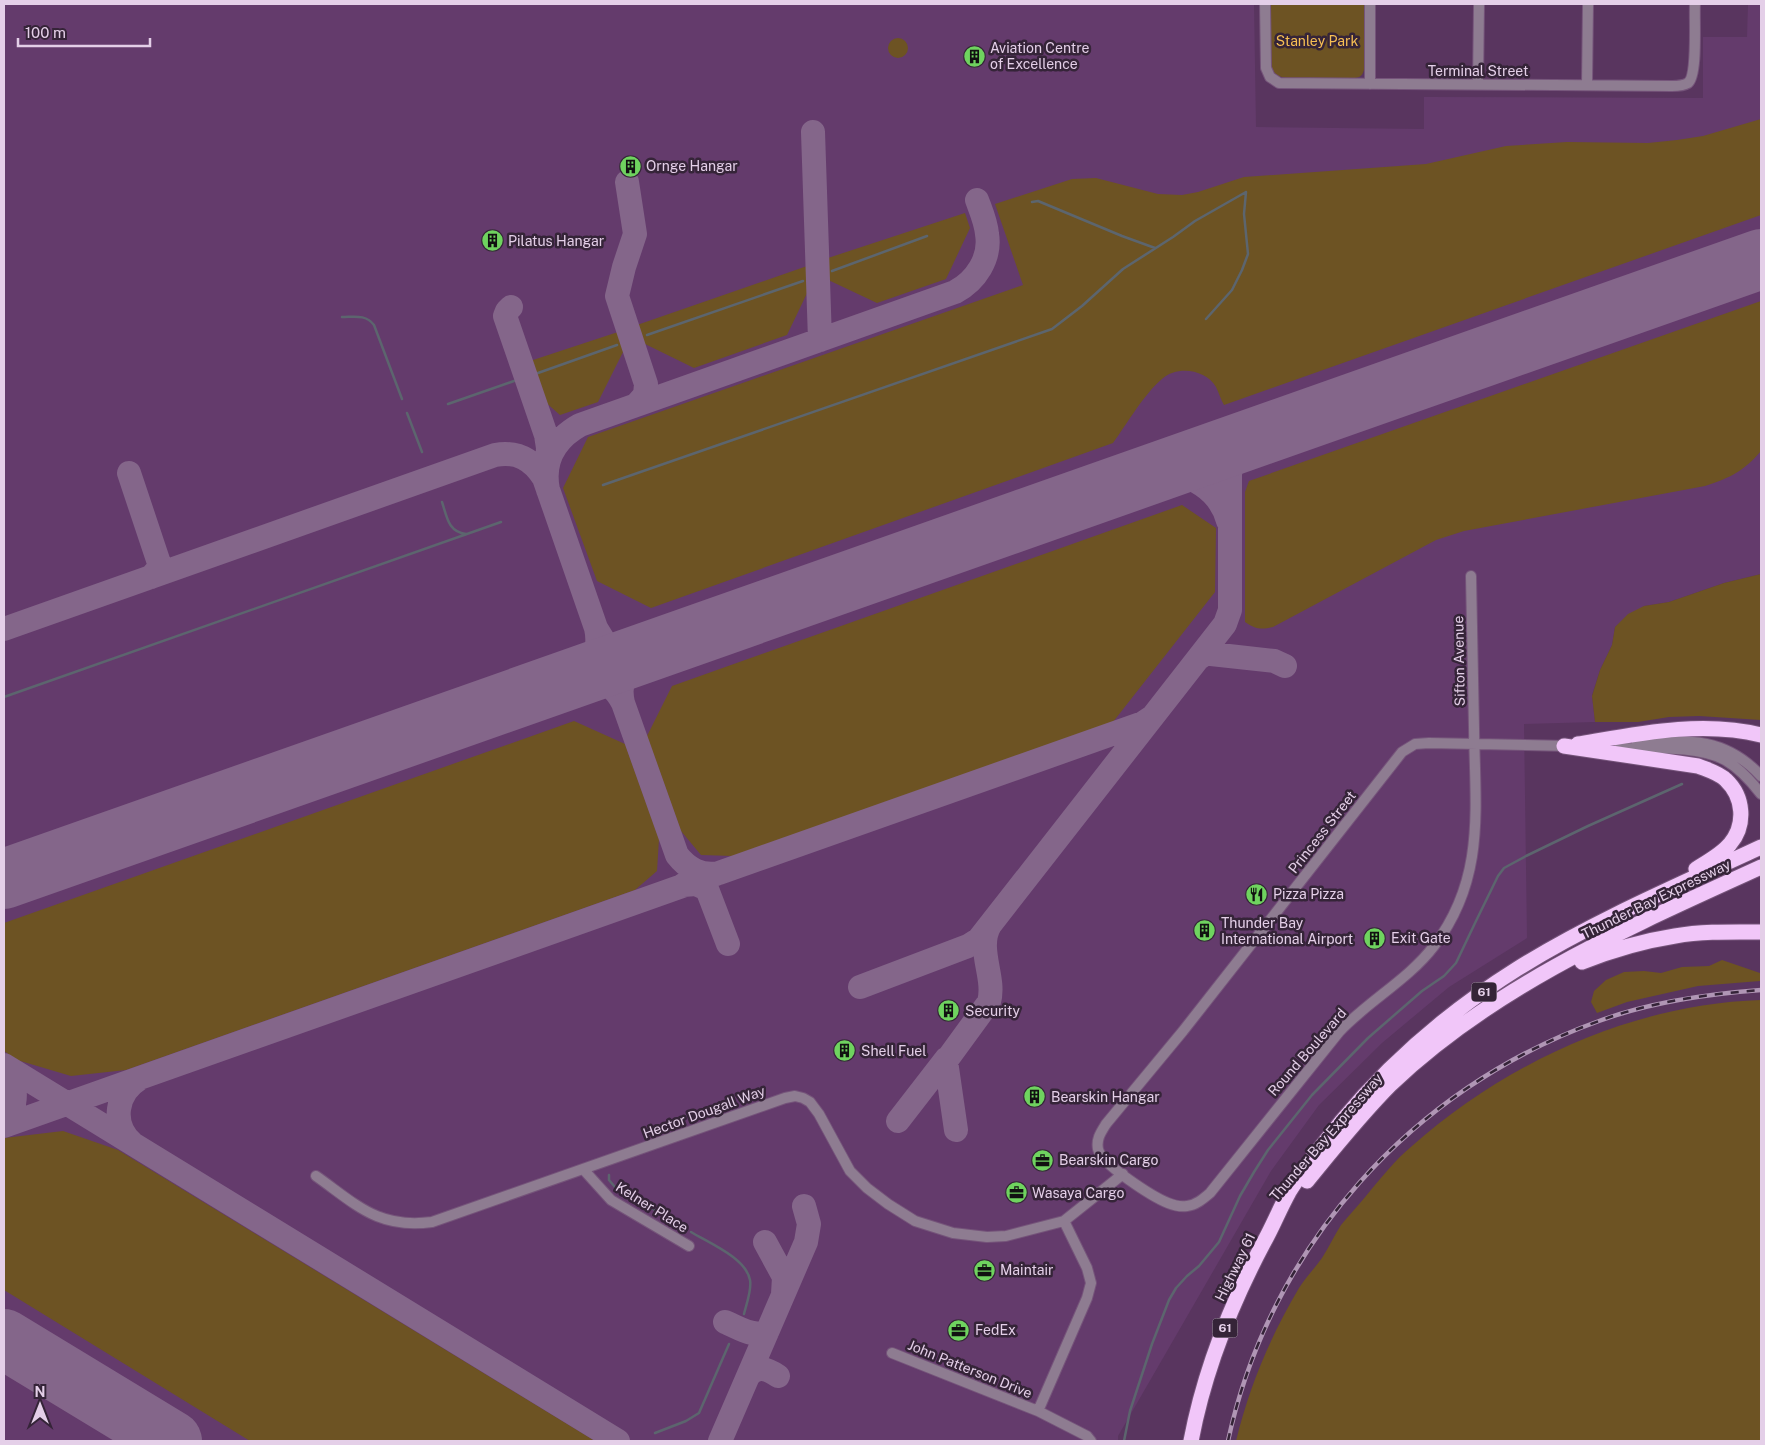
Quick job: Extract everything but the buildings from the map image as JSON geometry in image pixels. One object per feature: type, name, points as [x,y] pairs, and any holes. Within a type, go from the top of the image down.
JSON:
[{"type":"highway","points":[[1564,746],[1633,734],[1687,730],[1730,729],[1761,735]]},
{"type":"highway","points":[[1564,746],[1698,766],[1725,779],[1734,788],[1738,798],[1742,815],[1734,840],[1729,846],[1704,864],[1612,916]]},
{"type":"highway","name":"Thunder Bay Expressway","points":[[1275,1222],[1289,1192],[1314,1156],[1367,1091],[1412,1048],[1458,1009],[1517,969],[1612,916],[1761,847]]},
{"type":"highway","name":"Thunder Bay Expressway","points":[[1275,1222],[1356,1122],[1391,1084],[1448,1035],[1486,1008],[1531,981],[1629,929],[1761,867]]},
{"type":"highway","points":[[1531,981],[1641,942],[1717,932],[1761,932]]},
{"type":"highway","name":"Highway 61","points":[[1191,1441],[1208,1374],[1231,1312],[1275,1222]]},
{"type":"street","name":"Terminal Street","points":[[1265,4],[1266,68],[1270,77],[1278,83],[1681,86],[1688,83],[1694,71],[1694,4]]},
{"type":"street","points":[[1370,4],[1370,84]]},
{"type":"street","points":[[1478,84],[1479,4]]},
{"type":"street","points":[[1587,85],[1588,4]]},
{"type":"street","name":"Sifton Avenue","points":[[1471,576],[1474,745]]},
{"type":"street","name":"Princess Street","points":[[1564,746],[1698,741],[1734,754],[1761,776]]},
{"type":"street","name":"Princess Street","points":[[1123,1174],[1100,1154],[1098,1149],[1099,1134],[1407,748],[1415,744],[1430,743],[1680,750],[1712,755],[1734,766],[1748,778],[1761,794]]},
{"type":"street","name":"Round Boulevard","points":[[1123,1174],[1168,1203],[1178,1206],[1196,1204],[1203,1199],[1339,1032],[1408,972],[1434,946],[1457,909],[1472,860],[1476,839],[1474,745]]},
{"type":"street","name":"Hector Dougall Way","points":[[316,1176],[362,1209],[380,1219],[414,1225],[432,1222],[795,1096],[810,1102],[819,1114],[850,1171],[874,1193],[914,1221],[953,1233],[987,1237],[1006,1236],[1064,1221]]},
{"type":"street","name":"Kelner Place","points":[[582,1169],[611,1200],[689,1246]]},
{"type":"street","points":[[1064,1221],[1123,1174]]},
{"type":"street","name":"John Patterson Drive","points":[[1038,1411],[1087,1298],[1091,1283],[1087,1268],[1064,1221]]},
{"type":"street","name":"John Patterson Drive","points":[[892,1353],[1038,1411],[1087,1436],[1091,1441]]},
{"type":"shaded area","name":"Thunder Bay International Airport","points":[[4,4],[1254,4],[1256,127],[1424,129],[1424,97],[1703,98],[1703,37],[1747,37],[1748,4],[1761,4],[1761,574],[1724,583],[1669,602],[1644,606],[1615,627],[1612,645],[1600,670],[1592,695],[1595,722],[1524,724],[1527,938],[1449,987],[1382,1043],[1319,1105],[1271,1171],[1118,1436],[1118,1441],[4,1441]]},
{"type":"green space","name":"Stanley Park","points":[[1270,4],[1365,4],[1365,66],[1360,77],[1287,78],[1275,74],[1269,63]]},
{"type":"green space","points":[[898,38],[905,41],[908,48],[905,55],[898,58],[891,55],[888,48],[891,41]]},
{"type":"green space","points":[[1761,119],[1761,215],[1224,405],[1216,387],[1206,377],[1191,371],[1176,372],[1155,385],[1113,443],[651,608],[597,581],[563,488],[588,437],[1023,285],[995,204],[1072,179],[1096,178],[1158,194],[1182,195],[1198,192],[1244,177],[1426,164],[1506,146],[1567,142],[1648,143],[1677,140],[1703,136]]},
{"type":"green space","points":[[965,213],[970,228],[946,279],[877,303],[824,278],[823,261],[828,258]]},
{"type":"green space","points":[[810,265],[810,287],[787,335],[694,368],[643,343],[637,325]]},
{"type":"green space","points":[[1761,301],[1761,451],[1749,464],[1736,473],[1705,486],[1464,531],[1436,540],[1273,627],[1258,628],[1245,622],[1245,492],[1249,481]]},
{"type":"green space","points":[[618,332],[624,350],[598,402],[560,415],[543,400],[530,361]]},
{"type":"green space","points":[[1182,505],[1216,528],[1215,592],[1113,722],[733,856],[701,855],[681,831],[647,736],[672,686]]},
{"type":"green space","points":[[1761,574],[1761,720],[1699,716],[1669,717],[1638,722],[1595,722],[1592,696],[1600,670],[1612,645],[1615,627],[1628,614],[1644,606],[1669,602],[1724,583]]},
{"type":"green space","points":[[574,721],[625,744],[659,839],[657,871],[635,890],[126,1070],[71,1076],[17,1060],[4,1051],[4,923]]},
{"type":"green space","points":[[1722,960],[1760,973],[1760,981],[1698,986],[1627,1002],[1597,1013],[1591,1002],[1594,991],[1606,980],[1624,972],[1644,971],[1661,973],[1682,967],[1709,966]]},
{"type":"green space","points":[[1761,1000],[1761,1441],[1236,1441],[1254,1381],[1279,1324],[1299,1288],[1322,1258],[1341,1225],[1388,1170],[1412,1146],[1449,1116],[1489,1088],[1530,1064],[1574,1043],[1619,1026],[1666,1013],[1713,1004]]},
{"type":"green space","points":[[63,1131],[118,1150],[595,1441],[250,1441],[4,1290],[4,1138]]},
{"type":"waterway","points":[[1206,319],[1232,290],[1248,254],[1244,214],[1246,192]]},
{"type":"waterway","points":[[603,485],[1052,329],[1082,306],[1123,269],[1195,221],[1246,192]]},
{"type":"waterway","points":[[1032,202],[1038,201],[1155,248]]},
{"type":"waterway","points":[[832,271],[927,236]]},
{"type":"waterway","points":[[647,335],[803,281]]},
{"type":"waterway","points":[[342,317],[364,318],[371,321],[374,325],[402,399]]},
{"type":"waterway","points":[[538,373],[617,345]]},
{"type":"waterway","points":[[448,404],[514,381]]},
{"type":"waterway","points":[[407,413],[422,452]]},
{"type":"waterway","points":[[442,502],[449,523],[455,530],[466,534]]},
{"type":"waterway","points":[[4,697],[501,522]]},
{"type":"waterway","points":[[1124,1441],[1130,1411],[1152,1344],[1169,1300],[1176,1288],[1199,1266],[1219,1242],[1240,1196],[1254,1172],[1268,1150],[1312,1095],[1368,1038],[1422,991],[1444,976],[1456,963],[1498,876],[1504,868],[1588,826],[1682,784]]},
{"type":"waterway","points":[[609,1175],[609,1180],[615,1187],[674,1221]]},
{"type":"waterway","points":[[691,1232],[726,1252],[742,1265],[747,1272],[750,1288],[744,1314]]},
{"type":"waterway","points":[[655,1433],[686,1421],[699,1413],[729,1344]]},
{"type":"taxiway","points":[[813,132],[820,340]]},
{"type":"taxiway","points":[[627,182],[635,234],[617,296],[646,384],[645,395],[637,404]]},
{"type":"taxiway","points":[[548,490],[547,469],[552,452],[564,437],[580,425],[955,292],[963,287],[980,268],[987,252],[986,230],[977,200]]},
{"type":"taxiway","points":[[511,307],[505,316],[546,435],[548,448],[547,464]]},
{"type":"taxiway","points":[[860,987],[968,946],[979,939],[1225,624],[1230,610],[1230,475],[1238,454],[1257,440],[1333,414]]},
{"type":"taxiway","points":[[4,629],[495,455],[503,454],[510,454],[529,461],[544,478],[596,628],[604,641],[614,648],[628,653],[637,653],[723,624]]},
{"type":"taxiway","points":[[129,473],[159,563],[159,568],[151,577]]},
{"type":"taxiway","points":[[1125,487],[1159,476],[1182,476],[1202,485],[1211,492],[1224,510],[1228,521]]},
{"type":"taxiway","points":[[563,679],[580,671],[591,661],[597,647],[596,628]]},
{"type":"taxiway","points":[[654,653],[639,661],[624,678],[622,686],[623,703],[677,855],[690,868],[706,873],[719,873]]},
{"type":"taxiway","points":[[1199,658],[1205,654],[1211,654],[1274,661],[1285,666]]},
{"type":"taxiway","points":[[497,708],[567,683],[588,679],[598,680],[607,684],[615,691],[623,703]]},
{"type":"taxiway","points":[[4,1126],[1143,723],[1152,717]]},
{"type":"taxiway","points":[[683,885],[696,884],[707,889],[728,944]]},
{"type":"taxiway","points":[[956,1130],[946,1061],[989,1002],[990,983],[985,944],[986,934],[990,925]]},
{"type":"taxiway","points":[[898,1121],[946,1059]]},
{"type":"taxiway","points":[[4,1065],[618,1441]]},
{"type":"taxiway","points":[[4,1067],[12,1080],[15,1094],[12,1109],[4,1122]]},
{"type":"taxiway","points":[[132,1143],[121,1127],[119,1109],[125,1092],[139,1079]]},
{"type":"taxiway","points":[[720,1441],[806,1242],[809,1224],[804,1206]]},
{"type":"taxiway","points":[[765,1242],[784,1277],[783,1294]]},
{"type":"taxiway","points":[[725,1322],[758,1334],[768,1330]]},
{"type":"taxiway","points":[[749,1375],[756,1370],[763,1369],[778,1376]]},
{"type":"runway","points":[[4,879],[1761,259]]},
{"type":"runway","points":[[4,1339],[172,1441]]},
{"type":"railway","points":[[1228,1441],[1248,1370],[1277,1303],[1315,1240],[1359,1183],[1411,1132],[1468,1087],[1531,1050],[1599,1021],[1658,1004],[1720,994],[1761,990]]},
{"type":"place","name":"Aviation Centre of Excellence","points":[[974,56]]},
{"type":"place","name":"Ornge Hangar","points":[[630,166]]},
{"type":"place","name":"Pilatus Hangar","points":[[492,241]]},
{"type":"place","name":"Pizza Pizza","points":[[1257,894]]},
{"type":"place","name":"Thunder Bay International Airport","points":[[1205,931]]},
{"type":"place","name":"Exit Gate","points":[[1375,938]]},
{"type":"place","name":"Security","points":[[949,1011]]},
{"type":"place","name":"Shell Fuel","points":[[845,1051]]},
{"type":"place","name":"Bearskin Hangar","points":[[1035,1097]]},
{"type":"place","name":"Bearskin Cargo","points":[[1043,1160]]},
{"type":"place","name":"Wasaya Cargo","points":[[1016,1193]]},
{"type":"place","name":"Maintair","points":[[984,1270]]},
{"type":"place","name":"FedEx","points":[[959,1330]]}]
